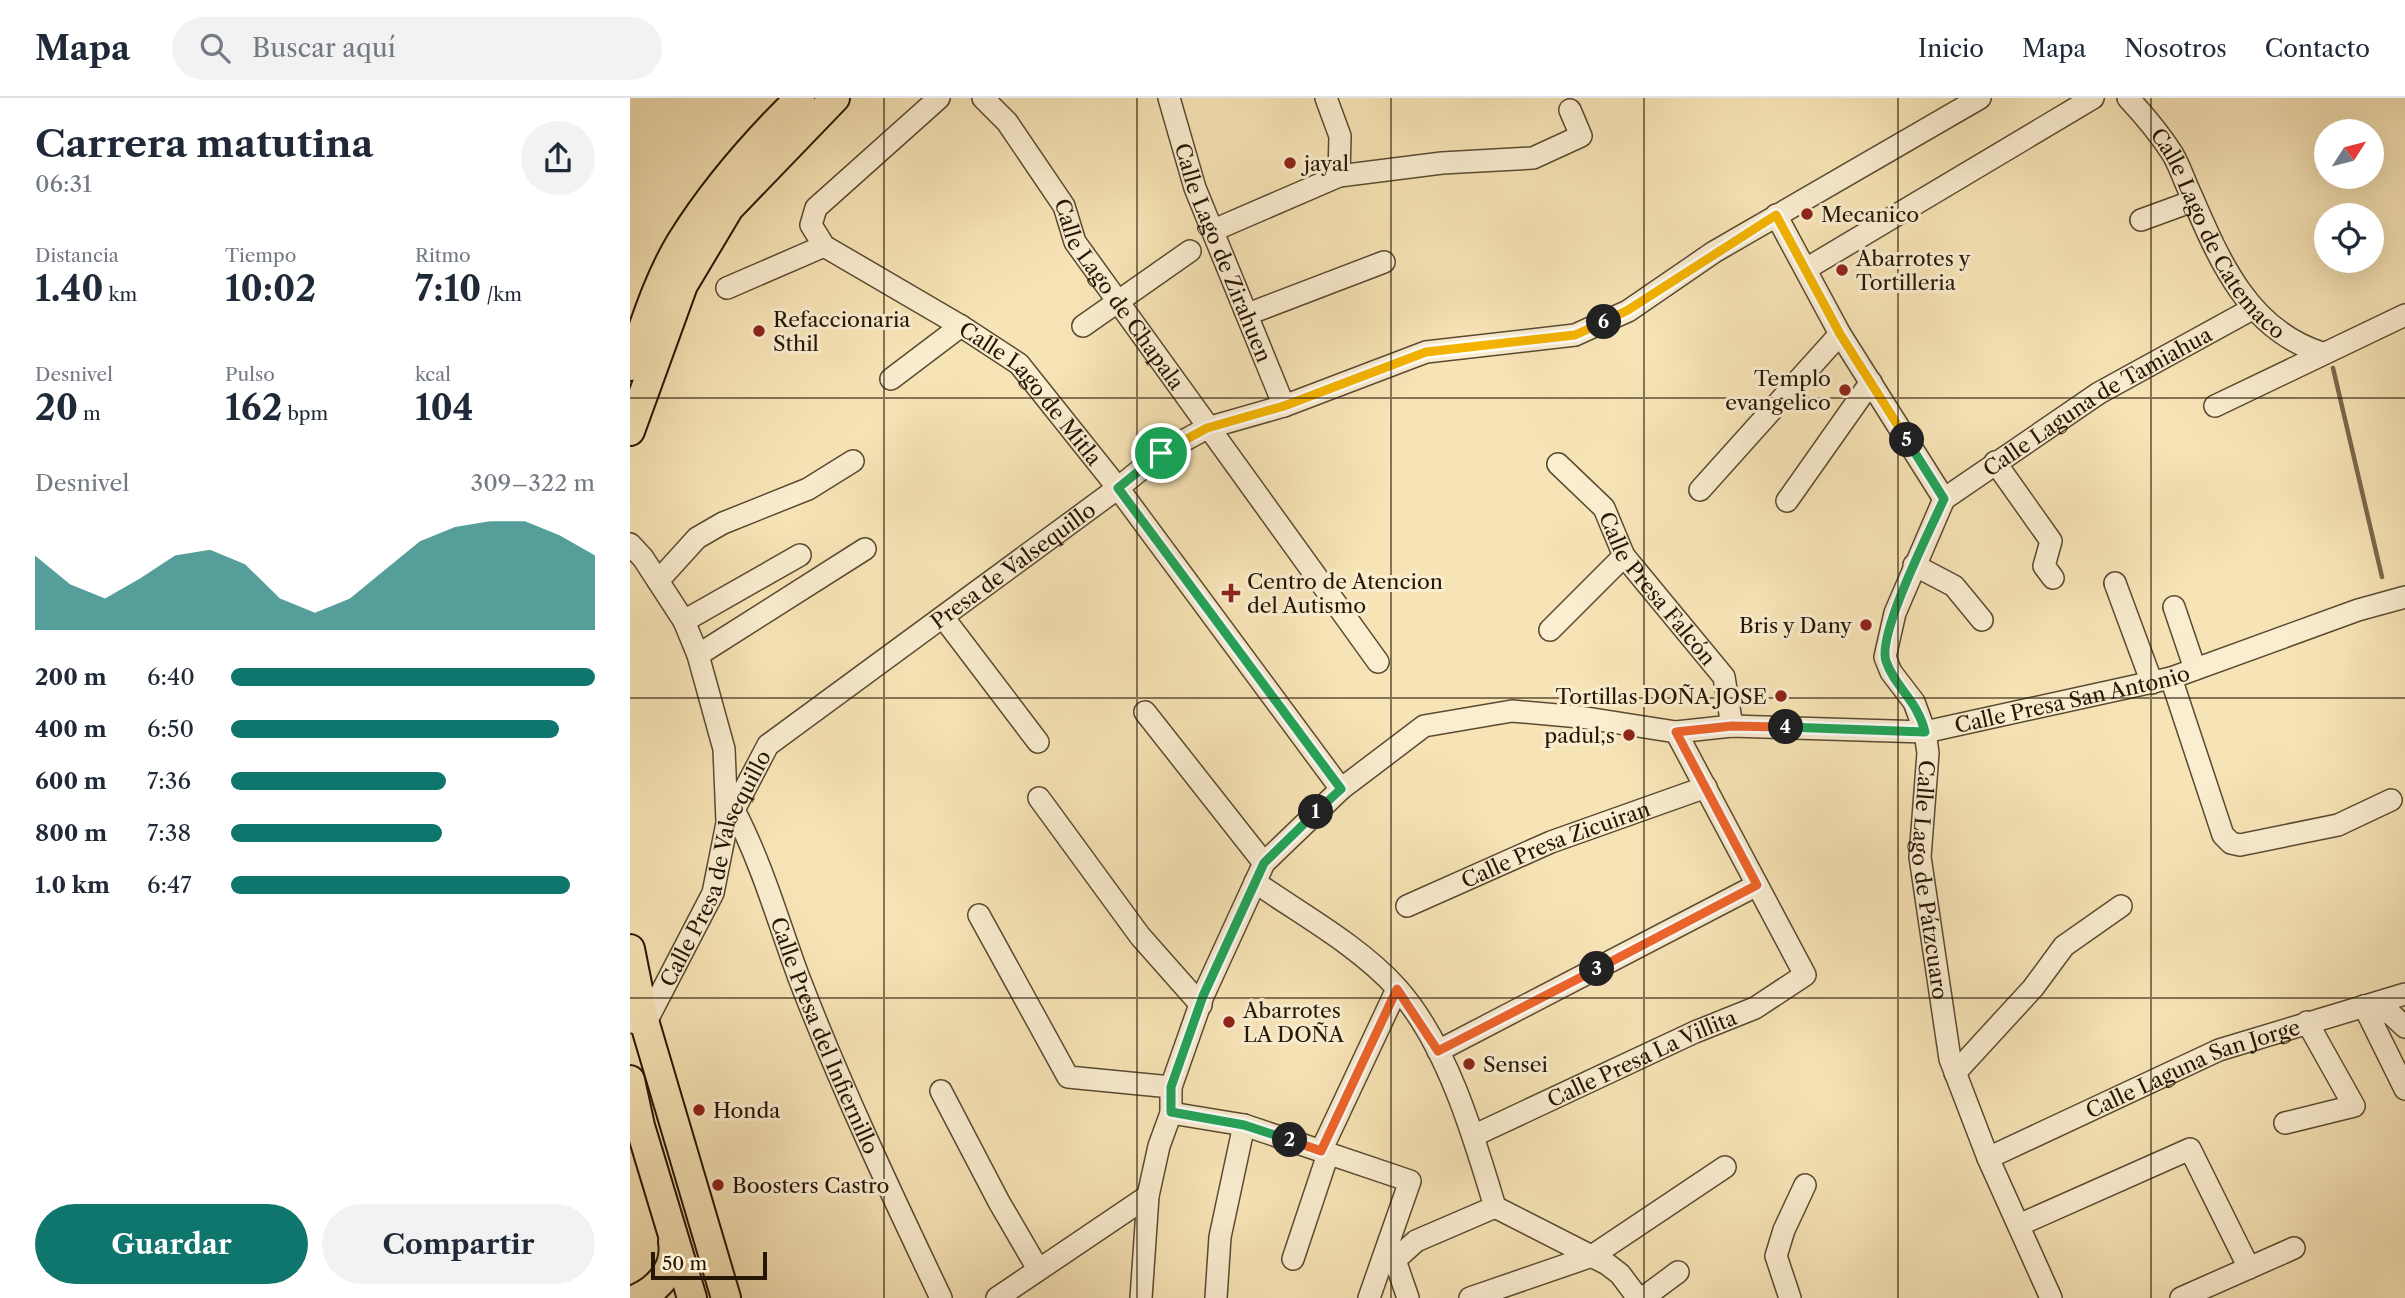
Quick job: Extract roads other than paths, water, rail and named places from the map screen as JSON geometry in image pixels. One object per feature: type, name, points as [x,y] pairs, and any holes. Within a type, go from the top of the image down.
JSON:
[{"type":"main road","points":[[630,366],[660,283],[680,243],[713,196],[771,127],[800,98]]},
{"type":"main road","points":[[630,431],[683,285],[722,218],[835,98]]},
{"type":"main road","points":[[630,948],[637,1023],[726,1298]]},
{"type":"main road","points":[[630,1080],[692,1298]]},
{"type":"main road","points":[[638,1298],[654,1287],[671,1266],[675,1253],[671,1229]]},
{"type":"street","points":[[727,288],[824,246],[811,225],[816,208],[939,98]]},
{"type":"street","name":"Calle Lago de Chapala","points":[[983,98],[1007,122],[1064,206],[1075,242],[1378,662]]},
{"type":"street","name":"Calle Lago de Zirahuen","points":[[1169,98],[1195,188],[1284,406]]},
{"type":"street","points":[[1326,98],[1340,136],[1339,176]]},
{"type":"street","name":"Presa de Valsequillo","points":[[845,689],[1118,488],[1161,453],[1207,428],[1284,406],[1426,352],[1575,335],[1628,310],[1776,215],[1980,98]]},
{"type":"street","points":[[1806,269],[2093,98]]},
{"type":"street","name":"Calle Lago de Catemaco","points":[[2128,98],[2147,118],[2173,155],[2236,289],[2252,309],[2300,346],[2322,353]]},
{"type":"street","points":[[1214,230],[1339,176],[1442,163],[1533,158],[1581,136],[1570,110]]},
{"type":"street","points":[[2141,220],[2193,201]]},
{"type":"street","points":[[1776,215],[1840,334],[1944,499]]},
{"type":"street","name":"Calle Lago de Mitla","points":[[824,246],[961,326],[1019,365],[1118,488],[1341,789]]},
{"type":"street","points":[[1083,326],[1190,251]]},
{"type":"street","points":[[1248,314],[1384,262]]},
{"type":"street","name":"Calle Laguna de Tamiahua","points":[[1944,499],[2099,393],[2252,309]]},
{"type":"street","points":[[2215,405],[2405,314]]},
{"type":"street","points":[[891,380],[961,326]]},
{"type":"street","points":[[1700,491],[1840,334]]},
{"type":"street","points":[[1787,501],[1871,382]]},
{"type":"street","points":[[658,581],[696,538],[723,523],[808,489],[853,461]]},
{"type":"street","points":[[1996,463],[2051,541],[2044,566],[2053,578]]},
{"type":"street","name":"Calle Presa Falcón","points":[[1558,464],[1604,508],[1624,556],[1724,677],[1732,726]]},
{"type":"street","name":"Calle Lago de Pátzcuaro","points":[[1944,499],[1895,613],[1885,657],[1891,672],[1914,702],[1925,732],[1928,753],[1920,857],[1950,1059],[1988,1158],[2051,1298]]},
{"type":"street","name":"Calle Presa del Infiernillo","points":[[630,544],[684,621],[698,655],[724,749],[730,817],[775,904],[799,976],[868,1143],[941,1298]]},
{"type":"street","points":[[698,655],[865,549]]},
{"type":"street","points":[[684,621],[800,555]]},
{"type":"street","points":[[1550,630],[1624,556]]},
{"type":"street","points":[[1914,565],[1954,586],[1982,620]]},
{"type":"street","points":[[2115,583],[2161,680],[2222,835],[2231,844],[2240,845],[2338,825],[2391,800]]},
{"type":"street","name":"Calle Presa San Antonio","points":[[1141,1298],[1148,1196],[1159,1146],[1171,1112],[1171,1087],[1201,1005],[1264,863],[1294,830],[1341,789],[1424,726],[1512,711],[1580,717],[1676,732],[1732,726],[1925,732],[2161,680],[2358,610],[2405,597]]},
{"type":"street","points":[[2174,607],[2195,669]]},
{"type":"street","points":[[943,617],[1038,742]]},
{"type":"street","name":"Calle Presa de Valsequillo","points":[[637,1023],[713,893],[730,817],[768,745],[845,689]]},
{"type":"street","points":[[1145,712],[1264,863]]},
{"type":"street","points":[[1438,1051],[1757,885],[1676,732]]},
{"type":"street","name":"Calle Presa Zicuiran","points":[[1407,906],[1551,842],[1706,787]]},
{"type":"street","points":[[1039,798],[1140,936],[1201,1005]]},
{"type":"street","points":[[1255,882],[1356,952],[1397,989],[1438,1051],[1473,1136],[1495,1207],[1592,1256],[1620,1274],[1638,1298]]},
{"type":"street","name":"Calle Presa La Villita","points":[[1473,1136],[1695,1032],[1755,1008],[1805,975],[1757,885]]},
{"type":"street","points":[[1955,1073],[2033,988],[2064,946],[2121,906]]},
{"type":"street","points":[[979,915],[1068,1077],[1171,1087]]},
{"type":"street","points":[[1293,1259],[1324,1152],[1397,989]]},
{"type":"street","name":"Calle Laguna San Jorge","points":[[1988,1158],[2219,1050],[2405,994]]},
{"type":"street","points":[[2364,1006],[2391,1014],[2405,1027]]},
{"type":"street","points":[[2364,1006],[2405,1089]]},
{"type":"street","points":[[2285,1123],[2354,1106],[2347,1089],[2307,1022]]},
{"type":"street","points":[[941,1091],[999,1202],[1031,1283]]},
{"type":"street","points":[[1171,1112],[1244,1125],[1410,1181],[1388,1262],[1369,1298]]},
{"type":"street","points":[[1216,1298],[1220,1237],[1244,1125]]},
{"type":"street","points":[[2019,1225],[2190,1149],[2249,1268]]},
{"type":"street","points":[[1479,1297],[1592,1256],[1725,1167]]},
{"type":"street","points":[[1790,1298],[1776,1256],[1784,1230],[1805,1185]]},
{"type":"street","points":[[997,1298],[1031,1283],[1148,1196]]},
{"type":"street","points":[[1402,1207],[1416,1241]]},
{"type":"street","points":[[1388,1262],[1416,1241],[1495,1207]]},
{"type":"street","points":[[2181,1298],[2294,1248]]},
{"type":"street","points":[[1388,1262],[1408,1298]]},
{"type":"street","points":[[1643,1298],[1678,1272]]},
{"type":"waterway","points":[[2333,368],[2382,577]]},
{"type":"place","name":"jayal","points":[[1290,163]]},
{"type":"place","name":"Mecanico","points":[[1807,214]]},
{"type":"place","name":"Abarrotes y Tortilleria","points":[[1842,270]]},
{"type":"place","name":"Refaccionaria Sthil","points":[[759,331]]},
{"type":"place","name":"Templo evangelico","points":[[1845,390]]},
{"type":"place","name":"Centro de Atencion del Autismo","points":[[1231,593]]},
{"type":"place","name":"Bris y Dany","points":[[1866,625]]},
{"type":"place","name":"Tortillas DOÑA JOSE","points":[[1781,696]]},
{"type":"place","name":"padul,s","points":[[1629,735]]},
{"type":"place","name":"Abarrotes LA DOÑA","points":[[1229,1022]]},
{"type":"place","name":"Sensei","points":[[1469,1064]]},
{"type":"place","name":"Honda","points":[[699,1110]]},
{"type":"place","name":"Boosters Castro","points":[[718,1185]]}]
